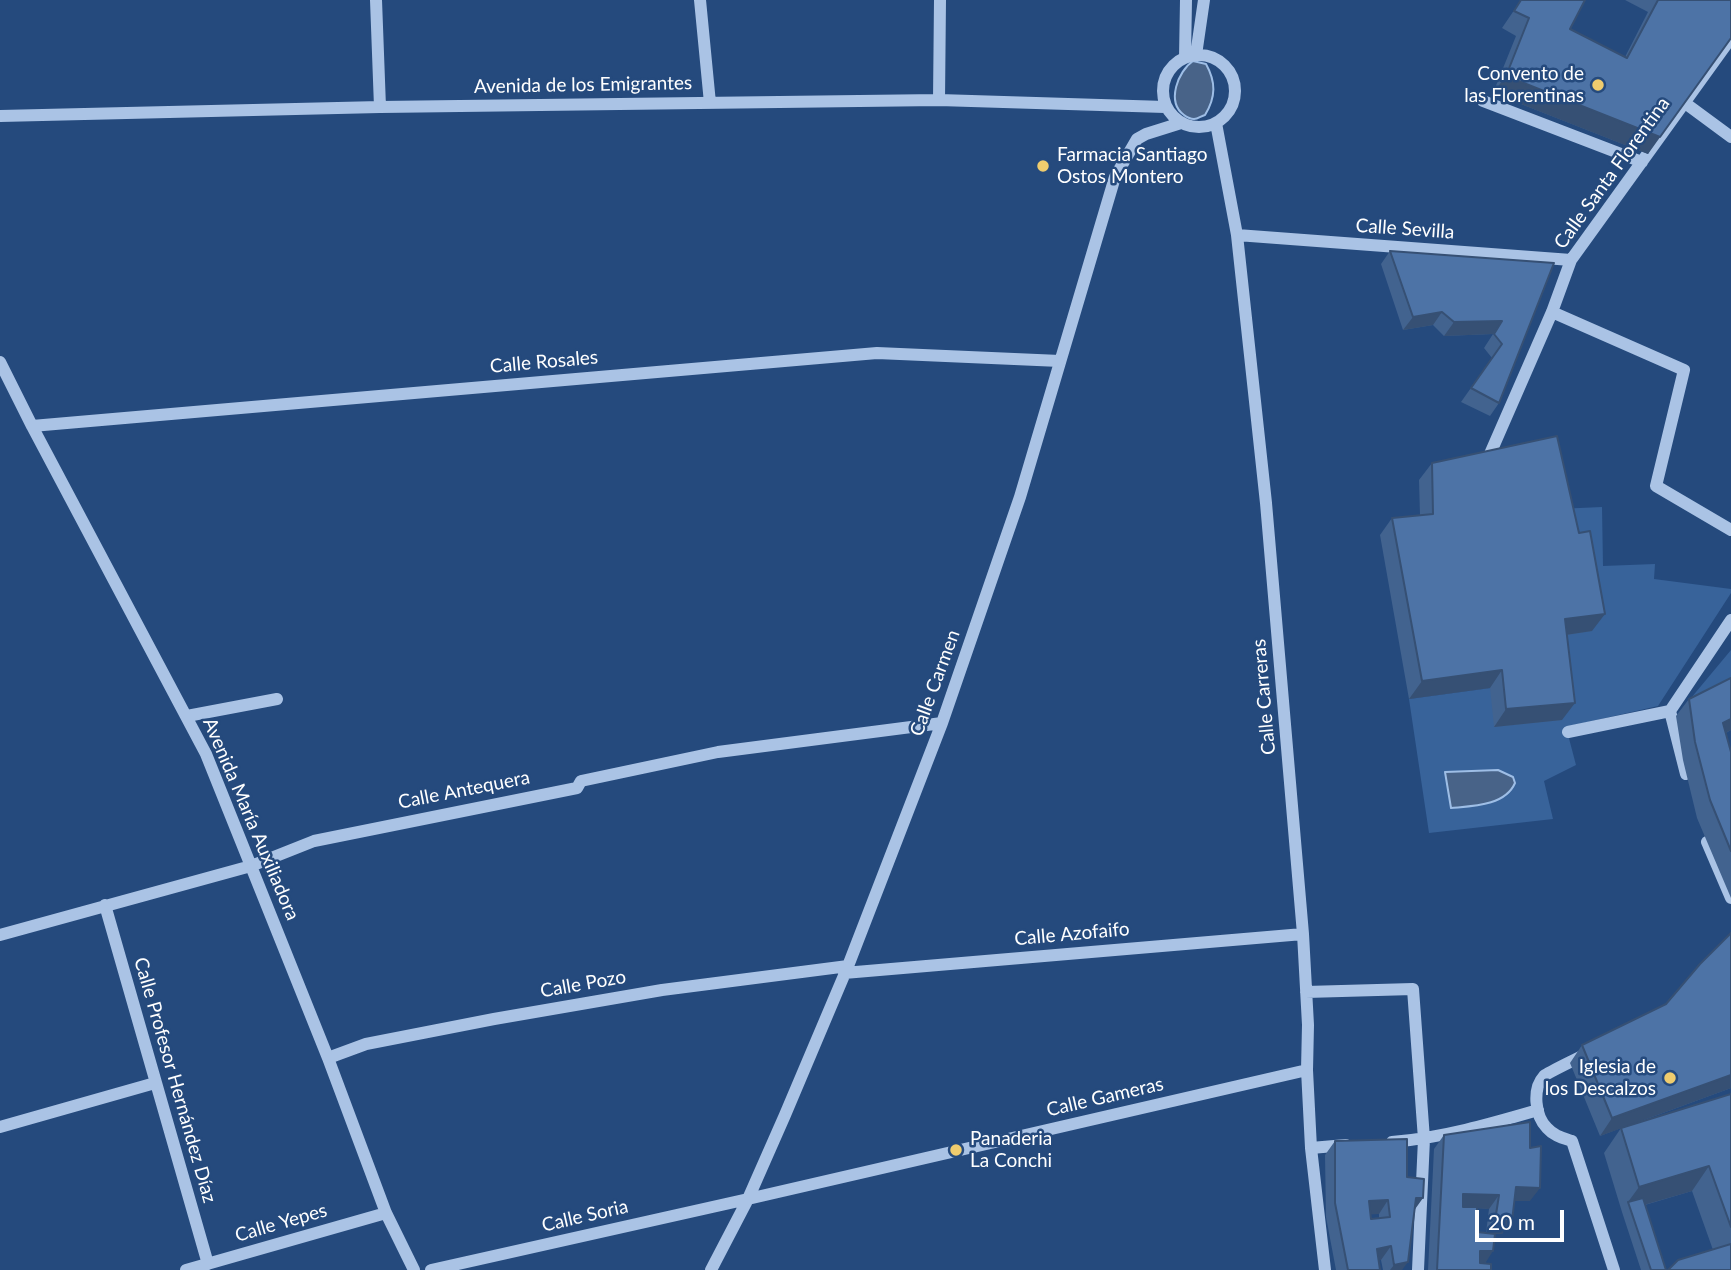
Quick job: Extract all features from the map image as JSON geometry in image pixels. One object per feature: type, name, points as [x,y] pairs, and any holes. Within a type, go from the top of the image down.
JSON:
[{"type":"street","points":[[376,0],[380,107]]},
{"type":"street","points":[[700,0],[710,103]]},
{"type":"street","points":[[939,100],[940,0]]},
{"type":"street","points":[[1186,0],[1191,56]]},
{"type":"street","points":[[1191,56],[1203,0]]},
{"type":"street","name":"Calle Santa Florentina","points":[[1490,454],[1552,312],[1571,261],[1731,38]]},
{"type":"street","points":[[1191,56],[1209,56],[1220,62],[1234,81],[1235,93],[1226,116],[1205,127],[1192,127],[1181,123],[1172,116],[1162,95],[1167,73],[1175,64],[1191,56]]},
{"type":"street","name":"Avenida de los Emigrantes","points":[[0,116],[380,107],[939,100],[1166,107]]},
{"type":"street","points":[[1483,101],[1642,162]]},
{"type":"street","points":[[1685,103],[1731,137]]},
{"type":"street","name":"Calle Carmen","points":[[711,1270],[748,1199],[846,969],[942,723],[1020,497],[1115,177],[1137,139],[1181,123]]},
{"type":"street","name":"Calle Carreras","points":[[1216,123],[1237,235],[1266,503],[1303,934],[1311,1148],[1325,1270]]},
{"type":"street","name":"Calle Sevilla","points":[[1237,235],[1571,261]]},
{"type":"street","points":[[1552,312],[1684,370],[1656,486],[1731,530]]},
{"type":"street","name":"Calle Rosales","points":[[32,426],[877,353],[1060,361]]},
{"type":"street","name":"Avenida María Auxiliadora","points":[[0,362],[206,754],[328,1058],[386,1213],[414,1270]]},
{"type":"street","points":[[1568,732],[1670,711],[1731,620]]},
{"type":"street","points":[[187,716],[277,699]]},
{"type":"street","points":[[1670,711],[1689,783]]},
{"type":"street","name":"Calle Antequera","points":[[0,935],[251,866],[314,841],[576,788],[581,781],[718,752],[942,723]]},
{"type":"street","points":[[1702,829],[1731,898]]},
{"type":"street","name":"Calle Profesor Hernández Díaz","points":[[106,905],[208,1264]]},
{"type":"street","name":"Calle Azofaifo","points":[[846,969],[1303,934]]},
{"type":"street","name":"Calle Pozo","points":[[328,1058],[366,1044],[662,990],[846,969]]},
{"type":"street","points":[[1306,992],[1413,989],[1423,1139],[1418,1270]]},
{"type":"street","points":[[1593,1051],[1545,1076],[1536,1100],[1541,1120],[1547,1128],[1572,1141],[1614,1270]]},
{"type":"street","name":"Calle Gameras","points":[[748,1199],[1307,1070]]},
{"type":"street","points":[[0,1127],[155,1083]]},
{"type":"street","points":[[1311,1148],[1423,1139],[1538,1110]]},
{"type":"street","name":"Calle Soria","points":[[432,1270],[748,1199]]},
{"type":"street","name":"Calle Yepes","points":[[186,1270],[386,1213]]},
{"type":"shaded area","points":[[1193,61],[1206,64],[1212,77],[1213,90],[1205,115],[1194,119],[1179,109],[1175,95],[1179,79]]},
{"type":"shaded area","points":[[1602,507],[1603,566],[1655,564],[1654,579],[1731,589],[1731,593],[1658,706],[1566,727],[1576,765],[1544,781],[1553,819],[1429,833],[1409,699],[1490,688],[1557,509]]},
{"type":"shaded area","points":[[1731,650],[1731,690],[1676,716]]},
{"type":"shaded area","points":[[1498,770],[1513,777],[1515,783],[1504,796],[1487,803],[1451,808],[1445,772]]},
{"type":"building","name":"Convento de las Florentinas","points":[[1521,0],[1585,0],[1570,29],[1627,58],[1658,0],[1731,0],[1731,38],[1660,137],[1506,76],[1529,18],[1514,11]]},
{"type":"building","points":[[1390,251],[1554,263],[1499,403],[1471,388],[1502,344],[1494,334],[1502,321],[1454,322],[1442,312],[1413,317]]},
{"type":"building","points":[[1557,436],[1579,533],[1590,531],[1605,614],[1565,619],[1575,703],[1506,709],[1502,670],[1422,681],[1392,518],[1433,514],[1432,463]]},
{"type":"building","points":[[1731,678],[1731,719],[1723,723],[1731,752],[1731,851],[1710,800],[1695,742],[1689,699]]},
{"type":"building","points":[[1731,933],[1731,1075],[1612,1118],[1582,1045],[1666,1004]]},
{"type":"building","points":[[1731,1094],[1731,1227],[1709,1166],[1639,1187],[1621,1128]]},
{"type":"building","points":[[1530,1122],[1530,1148],[1541,1146],[1540,1188],[1516,1187],[1512,1221],[1495,1221],[1499,1195],[1463,1194],[1463,1207],[1477,1207],[1477,1232],[1495,1234],[1493,1251],[1480,1251],[1480,1263],[1491,1264],[1491,1270],[1437,1270],[1444,1135]]},
{"type":"building","points":[[1407,1139],[1407,1177],[1424,1179],[1423,1198],[1416,1198],[1408,1262],[1394,1265],[1391,1246],[1377,1249],[1380,1270],[1348,1270],[1335,1203],[1335,1141]],"holes":[[[1388,1200],[1390,1217],[1371,1219],[1369,1201]]]},
{"type":"building","points":[[1643,1198],[1666,1270],[1651,1270],[1628,1202]]},
{"type":"building","points":[[1731,1244],[1731,1270],[1668,1270],[1678,1260]]},
{"type":"place","name":"Convento de las Florentinas","points":[[1598,85]]},
{"type":"place","name":"Farmacia Santiago Ostos Montero","points":[[1043,166]]},
{"type":"place","name":"Iglesia de los Descalzos","points":[[1670,1078]]},
{"type":"place","name":"Panaderia La Conchi","points":[[956,1150]]}]
